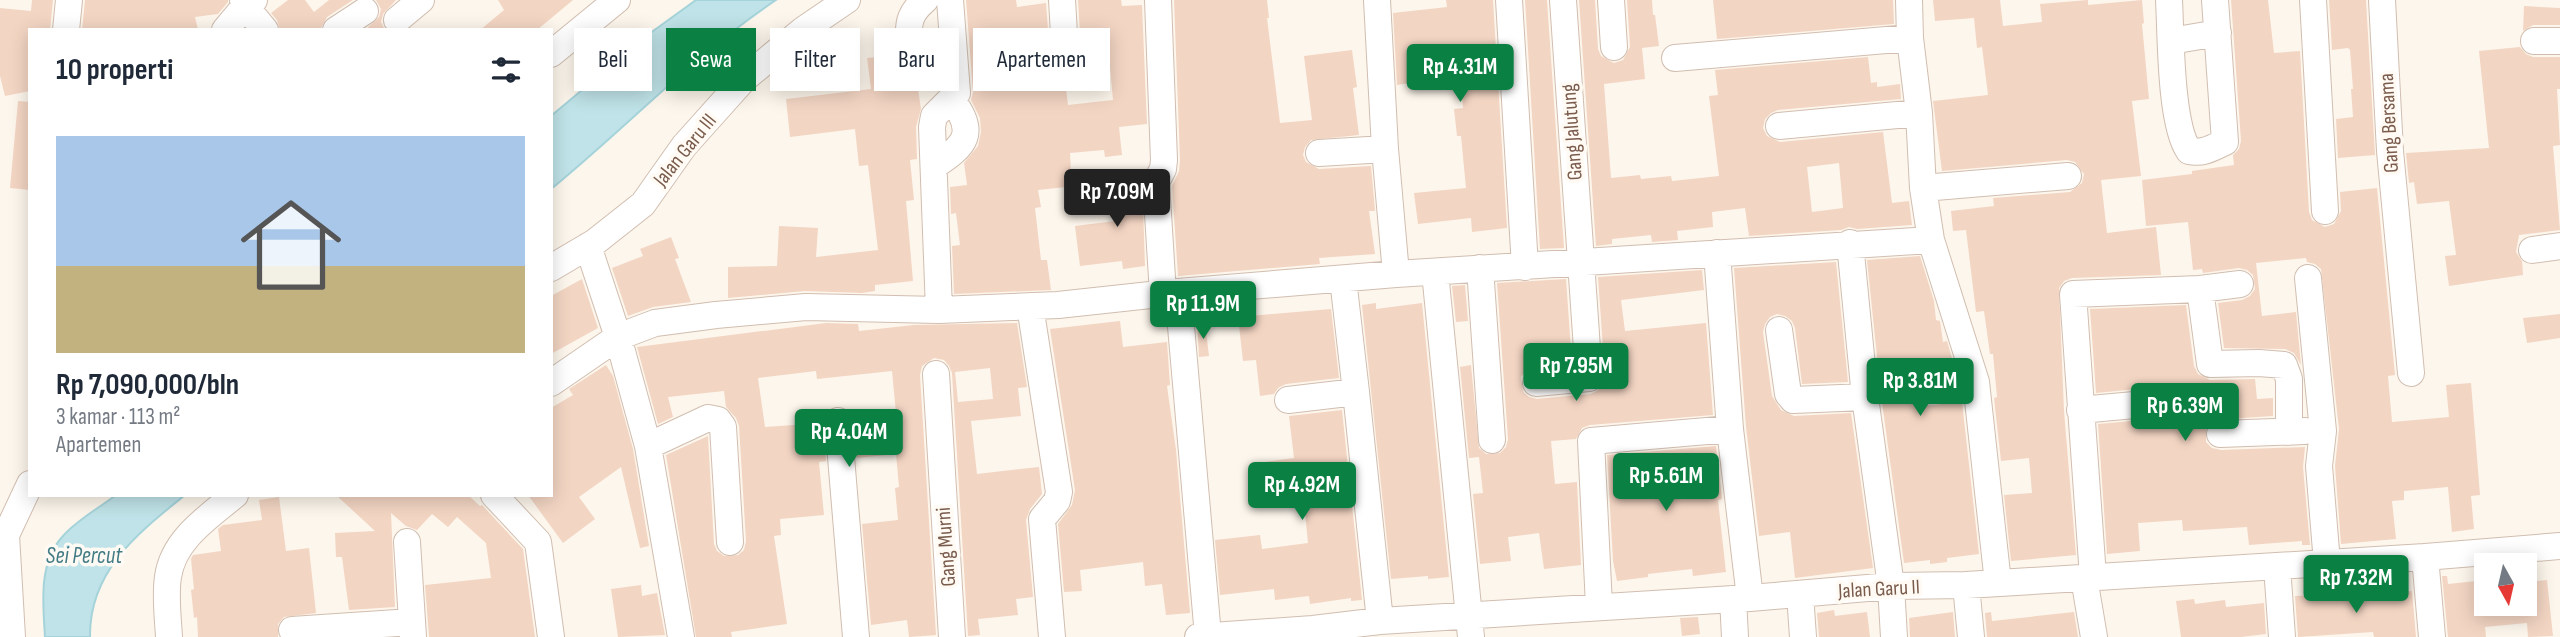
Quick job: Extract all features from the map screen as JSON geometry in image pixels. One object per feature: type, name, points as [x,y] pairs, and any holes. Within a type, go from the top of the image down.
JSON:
[{"type":"street","points":[[66,28],[69,0]]},
{"type":"street","points":[[397,20],[421,0]]},
{"type":"street","points":[[553,52],[617,0]]},
{"type":"street","name":"Jalan Garu III","points":[[553,267],[589,246],[643,204],[684,145],[744,79],[803,30],[847,0]]},
{"type":"street","points":[[908,28],[912,12],[925,0]]},
{"type":"street","points":[[939,310],[934,116],[957,93],[950,0]]},
{"type":"street","points":[[1062,0],[1064,28]]},
{"type":"street","points":[[1158,0],[1164,160],[1163,169],[1156,182],[1170,293],[1203,636]]},
{"type":"street","points":[[1377,0],[1385,149],[1396,274]]},
{"type":"street","points":[[1509,0],[1525,267]]},
{"type":"street","name":"Gang Jalutung","points":[[1536,383],[1589,378],[1563,0]]},
{"type":"street","points":[[1611,0],[1614,47]]},
{"type":"street","points":[[1909,0],[1910,38],[1920,113],[1923,188],[1931,240],[1976,382],[1998,583]]},
{"type":"street","points":[[2169,0],[2182,142],[2189,151],[2197,152],[2225,142],[2215,0]]},
{"type":"street","points":[[2313,0],[2325,211]]},
{"type":"street","name":"Gang Bersama","points":[[2382,0],[2400,150],[2397,245],[2412,373]]},
{"type":"street","points":[[227,28],[247,2],[264,28]]},
{"type":"street","points":[[340,28],[365,10]]},
{"type":"street","points":[[2171,41],[2218,33]]},
{"type":"street","points":[[1675,58],[1910,38]]},
{"type":"street","points":[[2534,41],[2560,41]]},
{"type":"street","points":[[1779,127],[1920,113]]},
{"type":"street","points":[[1319,153],[1385,149]]},
{"type":"street","points":[[1923,188],[2068,176]]},
{"type":"street","points":[[553,382],[618,337],[655,323],[770,310],[806,307],[939,310],[1030,306],[1396,274],[1850,243],[1931,240]]},
{"type":"street","points":[[1850,243],[1865,397],[1891,586],[1894,637]]},
{"type":"street","points":[[589,246],[648,446],[681,637]]},
{"type":"street","points":[[2532,250],[2560,246]]},
{"type":"street","points":[[1717,253],[1742,598],[1735,637]]},
{"type":"street","points":[[1480,268],[1492,440]]},
{"type":"street","points":[[1435,272],[1470,627]]},
{"type":"street","points":[[2308,278],[2323,430],[2319,466],[2327,563]]},
{"type":"street","points":[[1343,279],[1380,621]]},
{"type":"street","points":[[2094,637],[2073,294],[2200,289],[2240,284]]},
{"type":"street","points":[[2200,289],[2210,364],[2284,365],[2288,379],[2290,432]]},
{"type":"street","points":[[1030,306],[1059,492],[1057,501],[1042,519],[1052,637]]},
{"type":"street","points":[[1779,330],[1788,394],[1793,400],[1865,397]]},
{"type":"street","name":"Gang Murni","points":[[936,374],[952,637]]},
{"type":"street","points":[[1288,400],[1356,391]]},
{"type":"street","points":[[2080,410],[2189,400],[2210,404]]},
{"type":"street","points":[[648,446],[708,418],[718,420],[723,427],[730,542]]},
{"type":"street","points":[[838,421],[856,637]]},
{"type":"street","points":[[1599,606],[1591,441],[1730,429]]},
{"type":"street","points":[[2220,434],[2317,431]]},
{"type":"street","points":[[12,637],[3,535],[28,488]]},
{"type":"street","points":[[169,637],[168,576],[177,554],[191,531],[233,497]]},
{"type":"street","points":[[496,497],[538,542],[551,637]]},
{"type":"street","points":[[292,630],[413,629],[407,542]]},
{"type":"street","name":"Jalan Garu II","points":[[1203,636],[1350,631],[1380,621],[1470,627],[1599,606],[1891,586],[1966,585],[2560,548]]},
{"type":"street","points":[[2425,557],[2432,637]]},
{"type":"street","points":[[2277,566],[2282,637]]},
{"type":"street","points":[[1966,585],[1971,637]]},
{"type":"street","points":[[1800,594],[1803,637]]},
{"type":"water","points":[[696,0],[776,0],[737,28],[666,28],[666,88],[553,187],[553,114],[581,91],[652,91],[652,32]]},
{"type":"water","name":"Sei Percut","points":[[113,497],[183,497],[134,539],[107,573],[92,614],[90,637],[45,637],[44,584],[49,558],[63,536]]},
{"type":"building","points":[[32,0],[53,0],[50,28],[28,28],[28,91],[5,96],[0,76],[0,8],[31,11]]},
{"type":"building","points":[[85,0],[228,0],[218,14],[195,17],[198,28],[82,28]]},
{"type":"building","points":[[288,0],[305,0],[314,12],[329,0],[353,0],[327,17],[321,28],[279,28],[271,13]]},
{"type":"building","points":[[376,0],[396,0],[383,14],[381,22],[384,28],[367,28],[379,17],[381,9]]},
{"type":"building","points":[[498,0],[573,0],[539,28],[482,28],[504,10]]},
{"type":"building","points":[[966,0],[1016,0],[1017,7],[1046,3],[1048,28],[973,28],[973,91],[1066,91],[1068,105],[1113,100],[1110,28],[1080,28],[1078,0],[1121,0],[1122,6],[1142,5],[1147,124],[1119,127],[1122,155],[1105,157],[1104,150],[1070,153],[1071,172],[1064,173],[1066,187],[1038,190],[1041,207],[1035,208],[1041,260],[1047,260],[1051,290],[954,294],[952,246],[960,245],[956,213],[951,214],[950,187],[967,185],[964,163],[978,146],[980,118],[971,100],[973,92]]},
{"type":"building","points":[[1174,0],[1267,0],[1280,123],[1312,120],[1304,56],[1352,50],[1357,87],[1353,88],[1359,135],[1311,140],[1303,155],[1306,162],[1319,169],[1371,166],[1375,211],[1369,211],[1375,254],[1319,258],[1320,264],[1178,276],[1172,186],[1179,171],[1180,160]]},
{"type":"building","points":[[1446,0],[1493,0],[1507,228],[1472,232],[1471,218],[1418,224],[1414,193],[1466,188],[1461,136],[1457,136],[1454,109],[1463,108],[1460,77],[1457,72],[1418,76],[1418,82],[1397,85],[1393,13],[1447,7]]},
{"type":"building","points":[[1525,0],[1547,0],[1564,248],[1540,249]]},
{"type":"building","points":[[1579,0],[1595,0],[1598,49],[1601,56],[1614,63],[1623,60],[1630,47],[1627,0],[1652,0],[1655,15],[1659,46],[1642,48],[1645,79],[1604,84],[1611,178],[1671,176],[1672,181],[1719,176],[1709,96],[1718,95],[1715,70],[1868,57],[1871,83],[1877,82],[1877,87],[1900,84],[1901,99],[1778,110],[1765,119],[1763,128],[1767,136],[1780,142],[1883,132],[1892,203],[1909,201],[1912,225],[1857,229],[1849,227],[1841,230],[1749,236],[1745,208],[1712,212],[1713,227],[1677,231],[1678,240],[1652,242],[1651,235],[1612,239],[1612,244],[1596,246]],"holes":[[[1839,163],[1843,208],[1812,212],[1807,167]]]},
{"type":"building","points":[[1713,0],[1893,0],[1894,24],[1717,39]]},
{"type":"building","points":[[1933,0],[2000,0],[2003,26],[2042,22],[2040,4],[2088,0],[2088,5],[2142,0],[2149,99],[2132,101],[2141,176],[2101,180],[2107,233],[2156,227],[2161,275],[2072,278],[2064,281],[2059,288],[2064,411],[2076,555],[2011,561],[2004,495],[2032,493],[2029,458],[2001,461],[1994,398],[1997,397],[1993,354],[1990,354],[1984,311],[1976,312],[1966,230],[1953,231],[1951,211],[1994,206],[1993,198],[2070,192],[2082,183],[2084,174],[2075,162],[2067,160],[1942,171],[1933,101],[1988,95],[1982,47],[1977,48],[1974,18],[1935,21]]},
{"type":"building","points":[[2231,0],[2268,0],[2274,53],[2300,51],[2309,212],[2312,220],[2325,227],[2334,224],[2341,211],[2340,192],[2377,188],[2395,375],[2388,376],[2392,422],[2449,417],[2446,385],[2471,383],[2480,495],[2471,496],[2474,529],[2452,532],[2448,487],[2404,491],[2404,500],[2392,501],[2396,539],[2341,544],[2335,466],[2339,429],[2321,269],[2307,262],[2306,258],[2256,263],[2262,316],[2296,312],[2301,365],[2294,353],[2285,349],[2224,348],[2218,303],[2242,300],[2250,296],[2255,289],[2253,275],[2239,268],[2203,273],[2202,269],[2193,270],[2188,222],[2146,226],[2142,180],[2192,174],[2192,171],[2234,165],[2233,155],[2239,149],[2241,141]]},
{"type":"building","points":[[2329,0],[2366,0],[2375,155],[2338,158],[2336,119],[2353,117],[2353,89],[2350,50],[2332,50]]},
{"type":"building","points":[[2524,6],[2560,8],[2560,25],[2533,25],[2523,31]]},
{"type":"building","points":[[2520,47],[2533,57],[2560,57],[2560,89],[2557,89],[2560,145],[2553,146],[2560,230],[2519,235],[2516,252],[2522,261],[2523,275],[2449,286],[2445,256],[2456,255],[2449,201],[2417,204],[2414,182],[2409,183],[2406,153],[2489,148],[2479,51]]},
{"type":"building","points":[[874,57],[874,91],[918,91],[921,109],[916,127],[917,159],[910,160],[914,200],[906,201],[913,281],[875,285],[875,291],[862,293],[805,291],[728,298],[728,267],[777,266],[779,226],[818,228],[816,257],[878,250],[868,165],[859,166],[855,129],[790,137],[786,99],[871,89],[867,58]]},
{"type":"building","points":[[18,101],[28,102],[28,190],[10,188]]},
{"type":"building","points":[[1142,176],[1145,266],[1123,269],[1122,261],[1080,266],[1075,226],[1115,221],[1110,180]]},
{"type":"building","points":[[671,237],[679,258],[675,259],[691,302],[653,307],[628,316],[612,268],[643,256],[640,249]]},
{"type":"building","points":[[1920,256],[1934,301],[1936,320],[1940,321],[1943,342],[1947,341],[1954,365],[1910,370],[1914,407],[1962,402],[1979,554],[1947,558],[1947,562],[1930,564],[1930,560],[1904,563],[1881,395],[1867,260]]},
{"type":"building","points":[[1836,262],[1848,382],[1802,384],[1792,321],[1777,314],[1770,317],[1763,332],[1772,396],[1781,410],[1794,416],[1851,413],[1873,568],[1795,578],[1790,532],[1759,536],[1746,427],[1734,268]]},
{"type":"building","points":[[1702,270],[1704,290],[1621,300],[1625,331],[1706,323],[1713,415],[1590,425],[1582,428],[1576,439],[1551,441],[1555,484],[1577,482],[1581,565],[1544,569],[1539,533],[1508,537],[1511,561],[1480,564],[1473,494],[1483,493],[1479,457],[1469,458],[1460,367],[1471,365],[1479,448],[1486,454],[1500,453],[1506,447],[1508,439],[1497,283],[1566,279],[1572,364],[1535,367],[1526,371],[1521,377],[1523,392],[1537,399],[1590,394],[1603,385],[1605,377],[1598,277]]},
{"type":"building","points":[[582,279],[598,328],[553,353],[553,295]]},
{"type":"building","points":[[1465,285],[1468,321],[1456,322],[1452,286]]},
{"type":"building","points":[[1376,303],[1376,309],[1422,303],[1449,577],[1391,579],[1362,305]]},
{"type":"building","points":[[2186,305],[2194,366],[2198,374],[2210,380],[2255,379],[2257,399],[2273,398],[2273,416],[2212,420],[2206,427],[2206,442],[2212,448],[2221,450],[2305,447],[2303,467],[2310,545],[2302,545],[2302,541],[2249,545],[2247,527],[2183,531],[2182,520],[2138,523],[2140,551],[2107,554],[2098,424],[2187,416],[2211,420],[2223,412],[2226,403],[2217,390],[2188,384],[2096,393],[2090,309]]},
{"type":"building","points":[[1331,309],[1339,378],[1286,384],[1274,394],[1260,396],[1256,360],[1243,361],[1238,317]]},
{"type":"building","points":[[2560,314],[2560,338],[2527,343],[2523,318]]},
{"type":"building","points":[[1120,321],[1123,347],[1167,342],[1170,385],[1167,386],[1176,450],[1190,613],[1166,615],[1162,584],[1145,586],[1143,562],[1080,570],[1082,591],[1064,592],[1058,524],[1072,505],[1075,490],[1050,329]]},
{"type":"building","points":[[826,323],[858,324],[859,331],[914,325],[1017,323],[1027,387],[1018,388],[1021,416],[971,421],[977,474],[1039,467],[1042,494],[1030,509],[1026,520],[1033,597],[1016,599],[1018,615],[978,619],[980,635],[968,636],[952,373],[944,360],[934,358],[922,366],[920,375],[936,635],[909,637],[907,620],[871,625],[862,524],[898,520],[895,488],[899,487],[896,454],[857,458],[853,418],[896,413],[892,371],[817,379],[816,371],[758,378],[765,427],[822,423],[826,461],[819,462],[824,515],[780,519],[781,535],[774,536],[787,624],[731,632],[732,637],[696,637],[666,455],[708,436],[714,544],[717,551],[724,556],[738,555],[744,550],[746,541],[739,426],[726,407],[724,391],[668,397],[673,417],[658,424],[637,347]],"holes":[[[990,368],[993,399],[958,402],[955,372]]]},
{"type":"building","points":[[1205,323],[1209,356],[1199,357],[1197,324]]},
{"type":"building","points":[[606,365],[613,376],[633,449],[649,546],[640,548],[621,467],[579,497],[595,519],[563,543],[529,497],[553,497],[553,407],[573,395],[569,389]]},
{"type":"building","points":[[1342,410],[1362,600],[1351,601],[1351,598],[1310,604],[1309,596],[1275,600],[1274,589],[1220,595],[1215,540],[1260,535],[1262,549],[1308,543],[1304,503],[1263,508],[1258,463],[1294,458],[1289,416]]},
{"type":"building","points":[[1716,446],[1722,499],[1718,500],[1726,572],[1693,576],[1692,569],[1617,581],[1613,561],[1607,455]]},
{"type":"building","points":[[279,497],[286,551],[309,548],[316,613],[284,617],[278,624],[278,637],[198,637],[191,590],[194,589],[191,559],[193,555],[221,551],[218,529],[223,525],[262,520],[259,500]]},
{"type":"building","points":[[338,497],[470,497],[482,505],[523,549],[535,637],[429,637],[425,585],[491,578],[486,543],[457,517],[448,527],[432,514],[417,530],[406,526],[391,513],[395,607],[349,610],[342,557],[336,557],[335,533],[375,531]]},
{"type":"building","points":[[2442,576],[2447,576],[2448,584],[2474,581],[2474,616],[2538,616],[2538,581],[2547,580],[2553,636],[2528,637],[2527,623],[2485,627],[2486,637],[2448,637]]},
{"type":"building","points":[[641,585],[642,596],[657,593],[665,635],[618,637],[611,589]]},
{"type":"building","points":[[2412,591],[2416,637],[2374,637],[2373,632],[2298,637],[2295,596],[2355,593],[2355,596]]},
{"type":"building","points":[[2194,599],[2195,604],[2225,600],[2226,607],[2264,603],[2266,634],[2241,637],[2181,637],[2176,601]]},
{"type":"building","points":[[1834,610],[1835,616],[1867,612],[1870,637],[1819,637],[1817,613]]},
{"type":"building","points":[[1953,612],[1955,637],[1910,637],[1909,618]]},
{"type":"building","points":[[1991,612],[1992,621],[2074,612],[2078,637],[1987,637],[1985,613]]},
{"type":"building","points":[[1698,617],[1700,634],[1682,636],[1680,618]]}]
